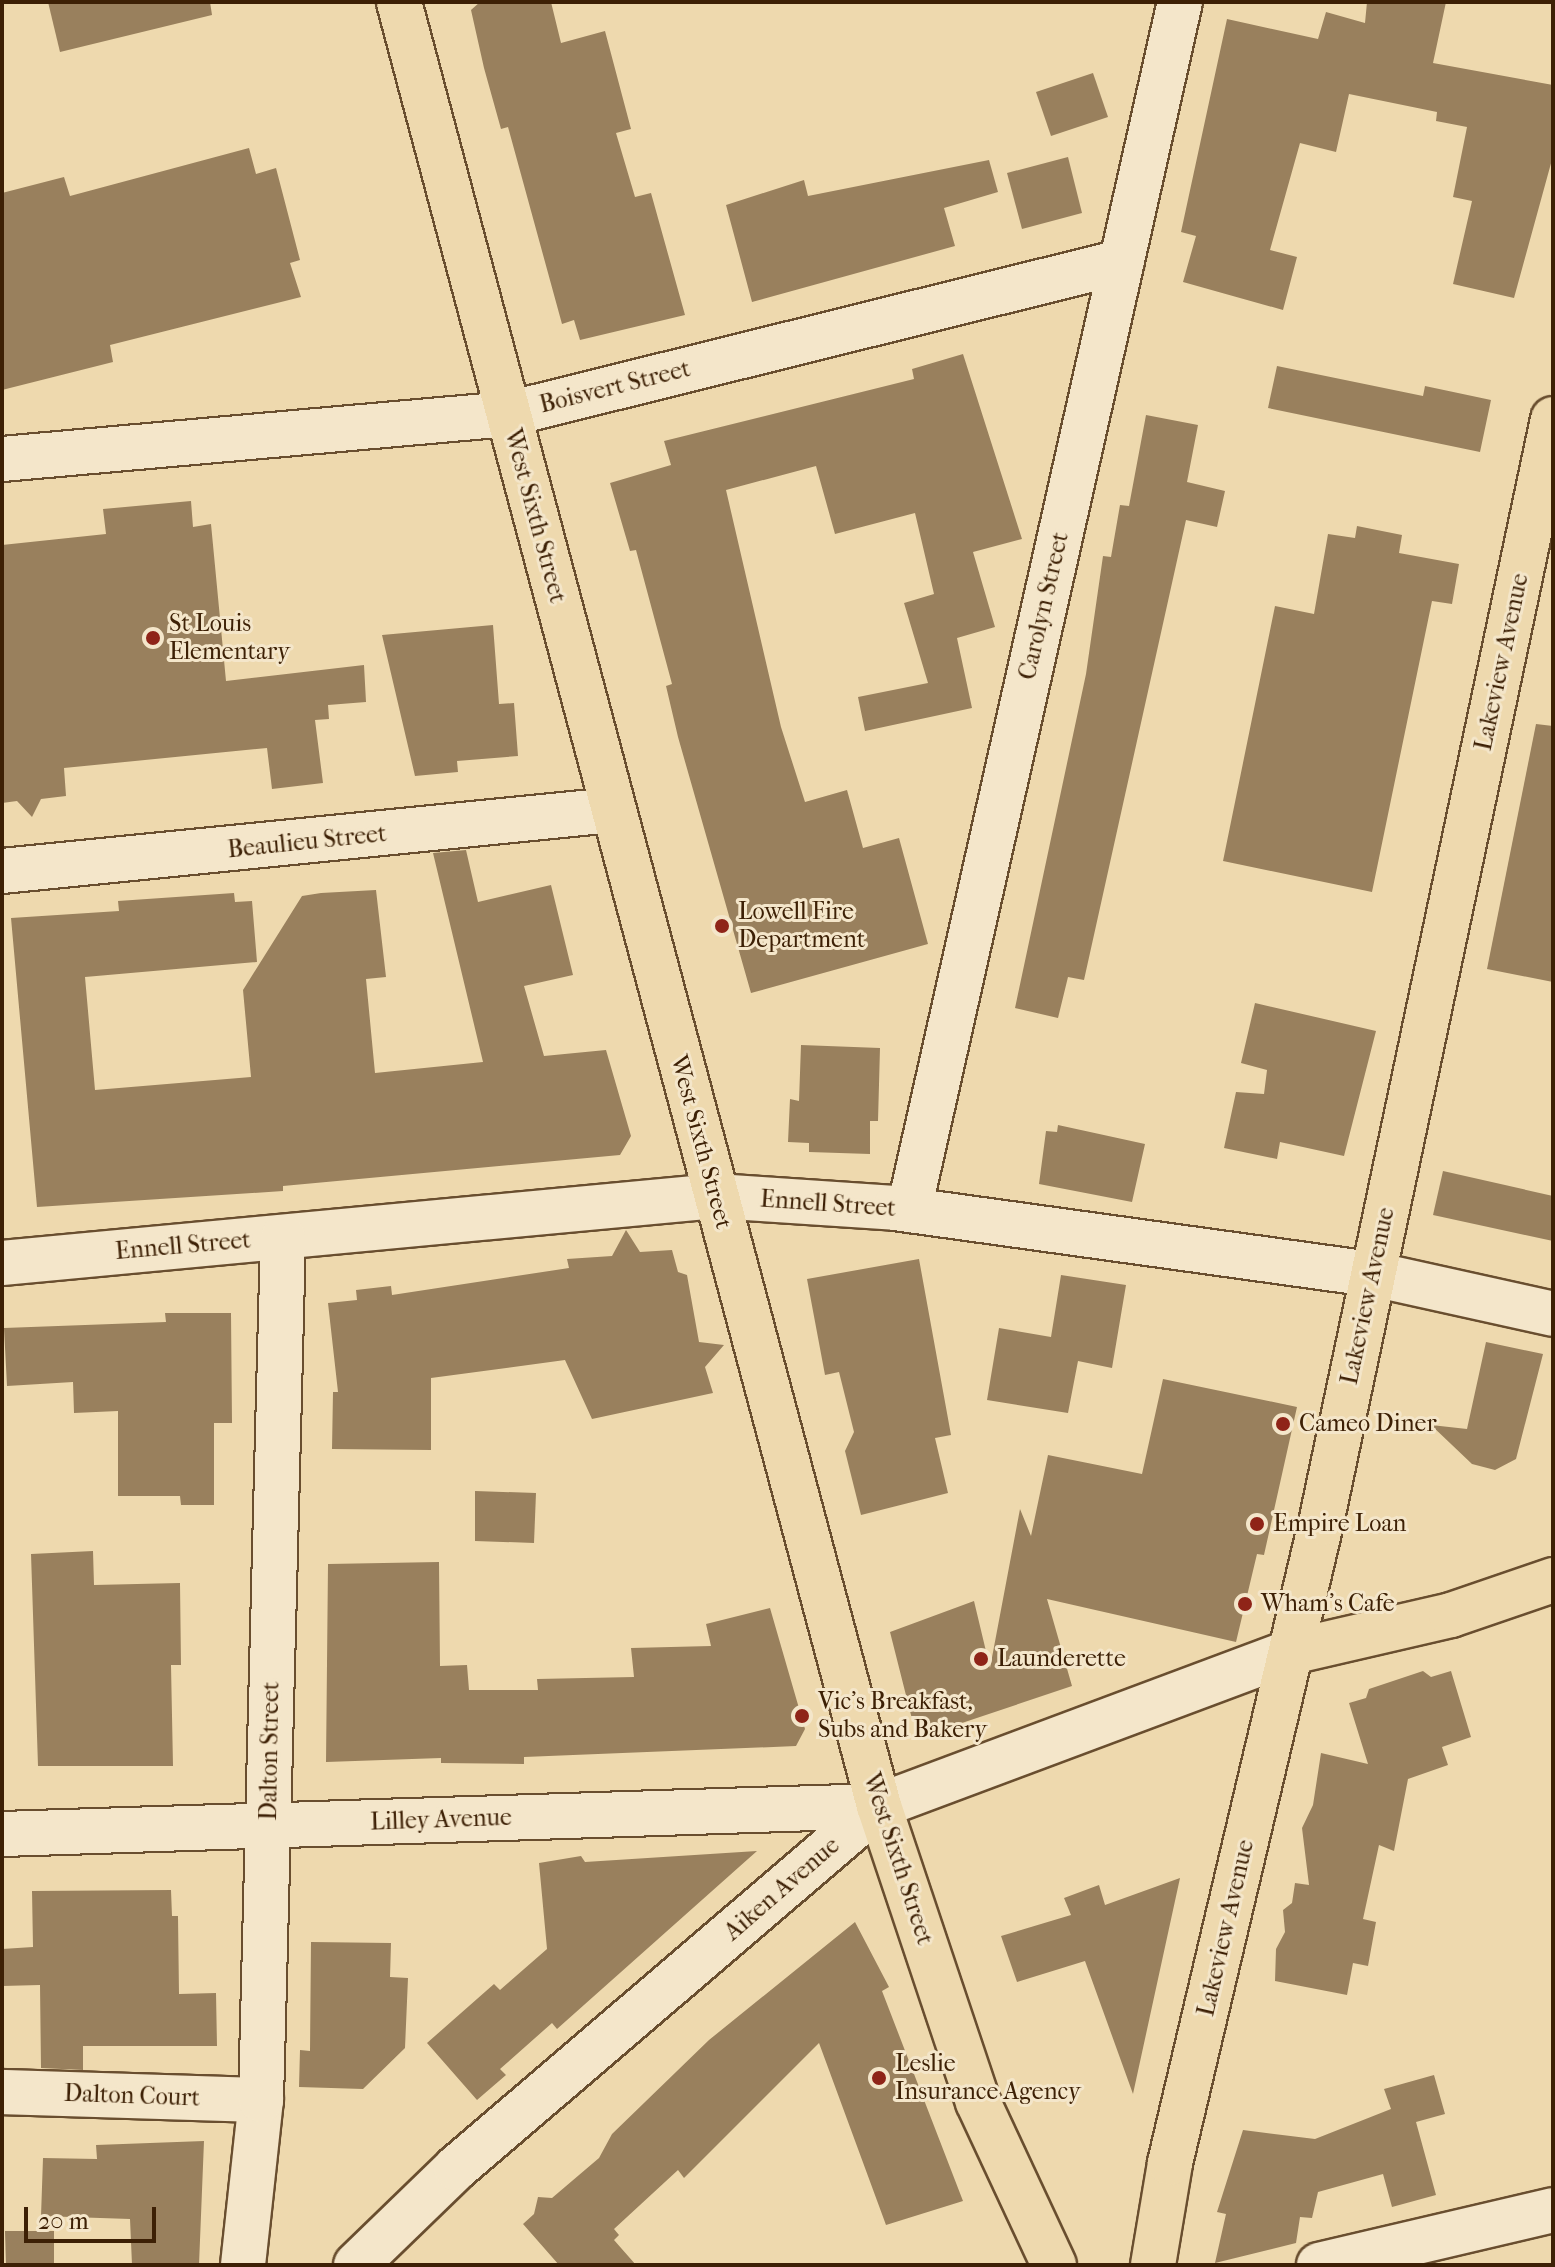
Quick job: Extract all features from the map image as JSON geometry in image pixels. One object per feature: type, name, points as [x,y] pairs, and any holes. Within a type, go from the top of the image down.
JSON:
[{"type":"main road","name":"West Sixth Street","points":[[399,2],[879,1806],[978,2102],[1054,2265]]},
{"type":"main road","name":"Lakeview Avenue","points":[[1153,2265],[1170,2163],[1291,1652],[1373,1274],[1553,419]]},
{"type":"main road","points":[[1291,1652],[1451,1615],[1553,1580]]},
{"type":"street","name":"Carolyn Street","points":[[909,1210],[1180,2]]},
{"type":"street","name":"Boisvert Street","points":[[2,459],[508,414],[1121,262]]},
{"type":"street","name":"Beaulieu Street","points":[[2,871],[612,810]]},
{"type":"street","name":"Ennell Street","points":[[2,1263],[716,1196],[909,1210],[1373,1274],[1553,1314]]},
{"type":"street","name":"Dalton Street","points":[[243,2265],[261,2100],[283,1237]]},
{"type":"street","name":"Aiken Avenue","points":[[356,2265],[456,2168],[879,1806],[1291,1652]]},
{"type":"street","name":"Lilley Avenue","points":[[2,1834],[879,1806]]},
{"type":"street","name":"Dalton Court","points":[[2,2092],[261,2100]]},
{"type":"street","points":[[1319,2265],[1553,2210]]},
{"type":"building","points":[[48,2],[210,2],[212,15],[60,52]]},
{"type":"building","points":[[480,2],[551,2],[561,43],[605,31],[631,129],[616,133],[635,197],[651,193],[685,315],[580,340],[574,320],[562,324],[508,127],[501,129],[484,68],[471,10]]},
{"type":"building","points":[[1367,2],[1446,2],[1433,63],[1553,85],[1553,156],[1514,298],[1453,284],[1472,201],[1453,197],[1467,127],[1436,121],[1437,112],[1349,94],[1336,152],[1300,143],[1270,250],[1297,257],[1283,310],[1183,282],[1196,236],[1181,232],[1227,19],[1318,39],[1326,12],[1365,23]]},
{"type":"building","points":[[1093,73],[1108,117],[1051,136],[1036,92]]},
{"type":"building","points":[[249,148],[256,174],[276,168],[300,260],[290,263],[301,297],[110,345],[113,362],[2,390],[2,193],[64,177],[70,196]]},
{"type":"building","points":[[1068,157],[1082,213],[1022,229],[1007,173]]},
{"type":"building","points":[[989,160],[998,192],[944,208],[955,246],[752,302],[726,205],[804,180],[808,196]]},
{"type":"building","points":[[963,354],[1022,539],[973,552],[995,627],[957,638],[972,708],[865,731],[858,697],[928,683],[904,603],[934,594],[915,513],[835,534],[816,466],[726,490],[781,727],[805,802],[847,790],[863,848],[899,838],[928,944],[751,993],[678,737],[666,686],[672,684],[636,550],[630,551],[610,483],[671,465],[664,441],[914,379],[912,369]]},
{"type":"building","points":[[1277,366],[1423,396],[1425,386],[1491,400],[1480,452],[1268,408]]},
{"type":"building","points":[[1146,415],[1198,425],[1187,482],[1225,491],[1217,527],[1186,520],[1084,980],[1068,977],[1058,1018],[1015,1008],[1086,674],[1103,556],[1111,557],[1120,505],[1129,506]]},
{"type":"building","points":[[191,501],[193,527],[211,524],[226,681],[364,665],[366,702],[328,705],[329,719],[315,720],[323,783],[272,789],[267,748],[64,768],[66,796],[41,799],[32,817],[17,801],[2,803],[2,545],[106,534],[103,509]]},
{"type":"building","points":[[1357,526],[1402,535],[1399,553],[1459,564],[1452,604],[1432,601],[1372,892],[1223,861],[1275,606],[1314,614],[1328,534],[1355,538]]},
{"type":"building","points":[[493,625],[499,704],[514,703],[518,756],[457,761],[458,772],[415,776],[382,635]]},
{"type":"building","points":[[1536,724],[1553,726],[1553,982],[1487,969]]},
{"type":"building","points":[[466,850],[478,902],[551,885],[573,975],[524,986],[544,1056],[606,1050],[631,1136],[620,1155],[283,1186],[283,1191],[37,1207],[11,918],[119,911],[118,901],[234,893],[235,902],[252,901],[257,962],[85,977],[95,1090],[251,1077],[243,990],[302,896],[321,893],[376,890],[386,977],[366,979],[375,1073],[483,1062],[433,853]]},
{"type":"building","points":[[1255,1003],[1376,1031],[1344,1156],[1280,1142],[1277,1159],[1224,1148],[1236,1092],[1264,1094],[1267,1070],[1241,1063]]},
{"type":"building","points":[[801,1045],[880,1048],[878,1121],[870,1121],[870,1154],[809,1152],[809,1143],[788,1142],[790,1099],[799,1101]]},
{"type":"building","points":[[1058,1125],[1145,1144],[1132,1202],[1039,1184],[1046,1131],[1057,1132]]},
{"type":"building","points":[[1443,1171],[1553,1196],[1553,1241],[1433,1215]]},
{"type":"building","points":[[626,1230],[640,1252],[672,1250],[678,1272],[687,1275],[699,1342],[724,1345],[705,1367],[713,1393],[592,1419],[565,1360],[431,1378],[431,1450],[332,1449],[333,1392],[338,1392],[328,1303],[357,1300],[356,1290],[391,1286],[392,1295],[569,1268],[567,1259],[612,1256]]},
{"type":"building","points":[[919,1259],[951,1435],[935,1438],[948,1493],[861,1515],[845,1451],[854,1432],[839,1372],[825,1375],[807,1279]]},
{"type":"building","points":[[1061,1275],[1126,1285],[1112,1368],[1078,1361],[1068,1413],[987,1400],[999,1328],[1051,1337]]},
{"type":"building","points":[[165,1313],[231,1313],[232,1423],[214,1423],[214,1505],[181,1505],[180,1496],[118,1496],[118,1411],[74,1413],[73,1382],[7,1386],[4,1328],[166,1322]]},
{"type":"building","points":[[1486,1342],[1543,1354],[1516,1459],[1495,1470],[1472,1464],[1431,1425],[1467,1429]]},
{"type":"building","points":[[1163,1379],[1297,1407],[1264,1555],[1257,1554],[1236,1642],[1047,1599],[1072,1686],[935,1732],[912,1719],[890,1632],[974,1601],[990,1668],[1020,1509],[1031,1536],[1048,1455],[1142,1474]]},
{"type":"building","points":[[475,1491],[536,1493],[534,1543],[475,1541]]},
{"type":"building","points":[[93,1551],[94,1585],[180,1583],[181,1665],[171,1665],[173,1766],[38,1766],[31,1554]]},
{"type":"building","points":[[439,1562],[440,1666],[467,1665],[469,1690],[538,1690],[537,1679],[634,1677],[631,1648],[711,1646],[706,1624],[770,1608],[805,1729],[796,1746],[524,1757],[524,1764],[441,1763],[441,1758],[326,1762],[328,1564]]},
{"type":"building","points":[[1423,1671],[1431,1677],[1451,1671],[1471,1737],[1442,1747],[1448,1765],[1408,1779],[1394,1851],[1379,1845],[1363,1919],[1376,1922],[1368,1966],[1353,1963],[1347,1995],[1275,1981],[1276,1949],[1285,1932],[1283,1910],[1292,1903],[1295,1883],[1309,1885],[1302,1828],[1313,1805],[1321,1753],[1368,1764],[1349,1703],[1366,1698],[1369,1689]]},
{"type":"building","points":[[757,1851],[557,2029],[552,2023],[500,2069],[506,2075],[477,2100],[427,2043],[494,1984],[500,1990],[547,1949],[539,1863],[581,1856],[585,1862]]},
{"type":"building","points":[[1180,1878],[1133,2094],[1085,1961],[1017,1982],[1001,1936],[1071,1915],[1064,1898],[1099,1885],[1105,1905]]},
{"type":"building","points":[[171,1890],[172,1916],[178,1916],[179,1994],[216,1993],[217,2046],[83,2046],[83,2070],[41,2068],[40,1985],[2,1986],[2,1949],[33,1947],[32,1891]]},
{"type":"building","points":[[855,1922],[889,1987],[882,1991],[963,2201],[886,2225],[819,2043],[684,2178],[678,2170],[614,2229],[619,2235],[614,2240],[636,2265],[559,2265],[523,2224],[534,2214],[538,2197],[552,2198],[599,2158],[612,2134],[709,2040]]},
{"type":"building","points":[[311,1942],[391,1943],[390,1977],[408,1978],[405,2048],[363,2089],[299,2087],[300,2050],[310,2051]]},
{"type":"building","points":[[1434,2075],[1445,2114],[1416,2122],[1436,2195],[1392,2207],[1383,2174],[1318,2192],[1312,2218],[1300,2217],[1296,2243],[1215,2263],[1226,2214],[1217,2212],[1243,2130],[1315,2139],[1391,2109],[1384,2089]]},
{"type":"building","points":[[204,2141],[199,2265],[132,2265],[130,2219],[41,2216],[43,2158],[97,2159],[96,2145]]},
{"type":"building","points":[[5,2231],[54,2231],[54,2265],[6,2265]]},
{"type":"place","name":"St Louis Elementary","points":[[153,638]]},
{"type":"place","name":"Lowell Fire Department","points":[[722,926]]},
{"type":"place","name":"Cameo Diner","points":[[1283,1424]]},
{"type":"place","name":"Empire Loan","points":[[1257,1524]]},
{"type":"place","name":"Wham's Cafe","points":[[1245,1604]]},
{"type":"place","name":"Launderette","points":[[981,1659]]},
{"type":"place","name":"Vic’s Breakfast, Subs and Bakery","points":[[802,1716]]},
{"type":"place","name":"Leslie Insurance Agency","points":[[879,2078]]}]
